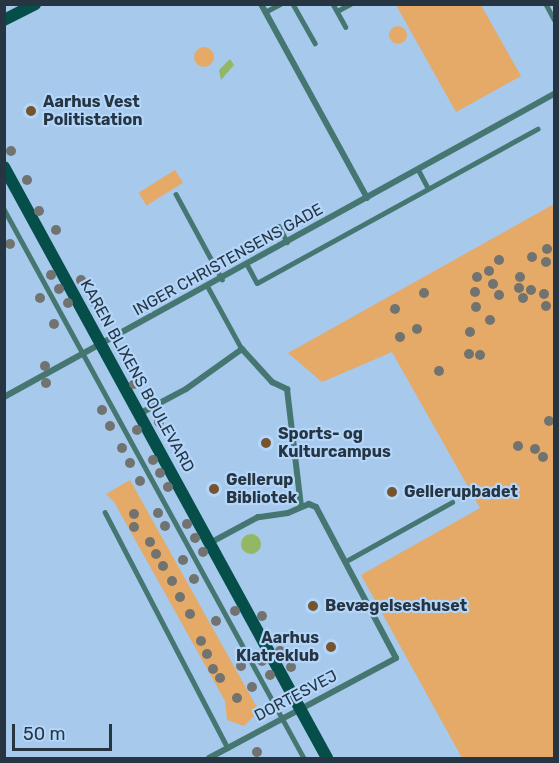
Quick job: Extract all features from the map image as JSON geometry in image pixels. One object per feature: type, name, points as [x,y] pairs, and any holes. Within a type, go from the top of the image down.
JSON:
[{"type":"street","points":[[4,20],[35,4]]},
{"type":"street","points":[[261,4],[367,198]]},
{"type":"street","name":"INGER CHRISTENSENS GADE","points":[[4,397],[248,266],[555,94]]},
{"type":"street","name":"KAREN BLIXENS BOULEVARD","points":[[4,167],[327,759]]},
{"type":"street","points":[[139,414],[186,389],[242,349],[272,382],[287,389],[301,506]]},
{"type":"street","points":[[210,543],[258,517],[288,513],[301,506],[316,507],[348,560]]},
{"type":"street","name":"DORTESVEJ","points":[[209,759],[396,658],[348,560]]},
{"type":"lane","points":[[265,12],[280,4]]},
{"type":"lane","points":[[293,4],[315,43]]},
{"type":"lane","points":[[333,4],[346,27]]},
{"type":"lane","points":[[337,11],[350,4]]},
{"type":"lane","points":[[546,4],[555,20]]},
{"type":"lane","points":[[248,266],[257,283],[537,129]]},
{"type":"lane","points":[[418,169],[428,188]]},
{"type":"lane","points":[[176,194],[222,279]]},
{"type":"lane","points":[[4,209],[304,759]]},
{"type":"lane","points":[[279,226],[288,243]]},
{"type":"lane","points":[[208,287],[242,349]]},
{"type":"lane","points":[[348,560],[452,502]]},
{"type":"lane","points":[[105,512],[228,748]]},
{"type":"shaded area","points":[[396,5],[481,5],[521,76],[456,112]]},
{"type":"shaded area","points":[[394,26],[402,26],[407,31],[405,42],[394,44],[389,39],[389,31]]},
{"type":"shaded area","points":[[204,47],[211,50],[214,57],[211,64],[204,67],[197,64],[194,57],[197,50]]},
{"type":"shaded area","points":[[230,59],[234,65],[221,80],[219,70]]},
{"type":"shaded area","points":[[175,170],[183,183],[146,206],[139,193]]},
{"type":"shaded area","points":[[554,204],[554,758],[462,758],[361,575],[480,508],[392,352],[322,382],[288,353]]},
{"type":"shaded area","points":[[130,480],[259,711],[244,726],[227,720],[225,701],[114,502],[106,494]]},
{"type":"shaded area","points":[[251,534],[258,537],[261,544],[258,551],[251,554],[244,551],[241,544],[244,537]]},
{"type":"place","name":"Aarhus Vest Politistation","points":[[31,111]]},
{"type":"place","name":"Sports- og Kulturcampus","points":[[266,443]]},
{"type":"place","name":"Gellerup Bibliotek","points":[[214,489]]},
{"type":"place","name":"Gellerupbadet","points":[[392,492]]},
{"type":"place","name":"Bevægelseshuset","points":[[313,606]]},
{"type":"place","name":"Aarhus Klatreklub","points":[[331,647]]}]
